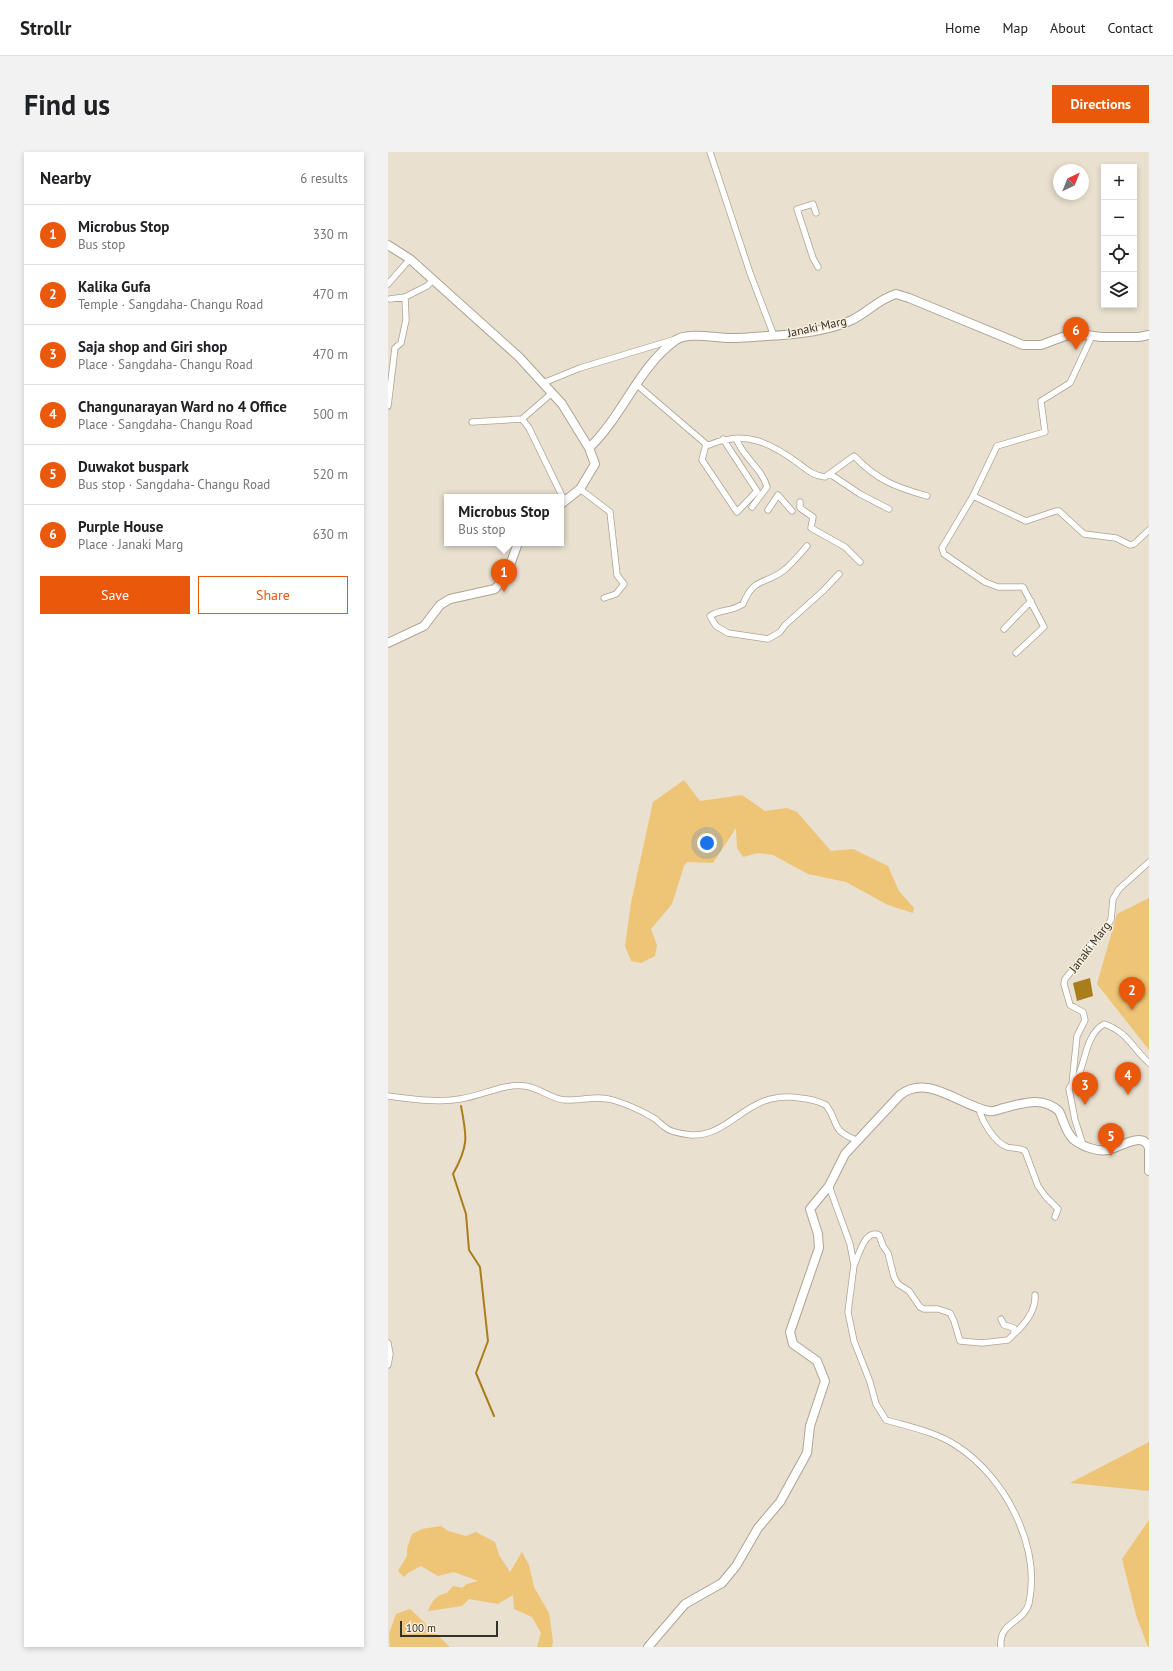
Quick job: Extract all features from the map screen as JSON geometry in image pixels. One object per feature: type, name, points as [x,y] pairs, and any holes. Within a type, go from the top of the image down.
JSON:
[{"type":"street","points":[[710,152],[750,273],[774,336]]},
{"type":"street","points":[[816,213],[813,204],[797,209],[813,258],[818,267]]},
{"type":"street","points":[[388,245],[410,259],[504,341],[562,404],[589,448],[595,464],[580,489],[564,502]]},
{"type":"street","points":[[388,284],[410,259]]},
{"type":"street","points":[[389,298],[406,297],[427,286],[433,280]]},
{"type":"street","name":"Janaki Marg","points":[[678,338],[686,336],[729,338],[774,336],[818,329],[847,321],[889,296],[896,294],[1023,345],[1040,345],[1073,333],[1092,336],[1139,337],[1149,335]]},
{"type":"street","points":[[388,406],[395,348],[401,343],[406,320],[406,297]]},
{"type":"street","points":[[1016,652],[1044,627],[1023,587],[998,587],[985,582],[944,554],[942,548],[973,496],[997,446],[1045,432],[1041,401],[1070,383],[1092,336]]},
{"type":"street","points":[[543,383],[580,368],[678,338]]},
{"type":"street","points":[[589,448],[660,354],[678,338]]},
{"type":"street","points":[[636,384],[706,444],[709,445],[723,439],[751,438],[776,447],[814,475],[825,477],[854,456],[869,472],[886,482],[927,496]]},
{"type":"street","points":[[472,422],[522,419],[552,393]]},
{"type":"street","points":[[522,419],[529,428],[559,494]]},
{"type":"street","points":[[736,438],[739,448],[759,472],[767,487],[752,507]]},
{"type":"street","points":[[706,444],[702,460],[737,512],[757,491],[723,439]]},
{"type":"street","points":[[830,474],[860,494],[889,509]]},
{"type":"street","points":[[580,489],[610,512],[617,575],[624,584],[616,594],[604,598]]},
{"type":"street","points":[[768,510],[778,495],[792,511]]},
{"type":"street","points":[[973,496],[1026,521],[1059,511],[1080,532],[1084,534],[1116,538],[1130,545],[1134,544],[1149,530]]},
{"type":"street","points":[[800,502],[800,508],[813,517],[811,528],[844,547],[860,562]]},
{"type":"street","points":[[388,643],[424,626],[440,605],[450,599],[495,589],[506,576],[517,546]]},
{"type":"street","points":[[807,546],[781,572],[756,584],[747,593],[743,604],[728,611],[718,610],[710,616],[716,626],[728,633],[768,639],[780,632],[823,591],[838,574]]},
{"type":"street","points":[[1004,629],[1030,601]]},
{"type":"street","name":"Janaki Marg","points":[[1072,1084],[1078,1036],[1085,1020],[1083,1012],[1070,1005],[1064,984],[1065,979],[1080,961],[1089,946],[1100,936],[1111,920],[1113,899],[1119,889],[1149,862]]},
{"type":"street","points":[[1083,1145],[1075,1120],[1069,1089],[1079,1075],[1088,1045],[1098,1028],[1104,1024],[1115,1028],[1127,1036],[1149,1063]]},
{"type":"street","points":[[388,1096],[434,1101],[461,1099],[495,1090],[526,1086],[534,1088],[555,1098],[565,1100],[606,1098],[650,1116],[672,1131],[692,1135],[706,1133],[717,1129],[747,1109],[766,1100],[775,1097],[794,1097],[814,1100],[826,1106],[836,1127],[846,1136],[856,1140]]},
{"type":"street","points":[[648,1647],[685,1604],[722,1583],[736,1566],[758,1528],[780,1502],[807,1453],[810,1426],[825,1381],[817,1361],[794,1344],[790,1332],[819,1248],[818,1234],[810,1209],[828,1186],[845,1154],[856,1140],[900,1095],[910,1088],[927,1087],[979,1109],[991,1112],[1032,1101],[1050,1104],[1059,1111],[1066,1131],[1072,1138],[1083,1145],[1100,1151],[1109,1150],[1137,1140],[1145,1142],[1149,1148],[1149,1171]]},
{"type":"street","points":[[979,1109],[985,1122],[998,1141],[1007,1147],[1022,1149],[1028,1154],[1030,1167],[1038,1186],[1058,1209],[1055,1216]]},
{"type":"street","points":[[828,1186],[850,1244],[854,1266]]},
{"type":"street","points":[[1001,1647],[1001,1636],[1004,1631],[1025,1612],[1028,1604],[1031,1576],[1020,1526],[1008,1498],[992,1476],[974,1458],[956,1445],[937,1435],[886,1420],[876,1404],[870,1382],[854,1342],[848,1312],[854,1266],[863,1244],[872,1234],[878,1235],[888,1253],[894,1277],[898,1284],[909,1291],[920,1307],[924,1309],[938,1308],[950,1313],[960,1341],[982,1343],[1008,1340],[1024,1325],[1035,1300],[1035,1295]]},
{"type":"street","points":[[1001,1319],[1004,1325],[1014,1328],[1014,1334]]},
{"type":"street","points":[[388,1343],[390,1354],[388,1365]]},
{"type":"shaded area","points":[[684,780],[700,801],[742,795],[765,811],[787,808],[797,812],[831,851],[853,849],[888,866],[899,891],[914,908],[913,913],[888,905],[846,882],[808,874],[773,855],[758,853],[743,857],[737,848],[736,828],[713,863],[687,862],[684,866],[672,904],[651,929],[657,945],[655,956],[641,963],[631,961],[625,946],[631,903],[653,802]]},
{"type":"shaded area","points":[[1149,898],[1149,1050],[1097,984],[1117,914]]},
{"type":"shaded area","points":[[1090,978],[1093,996],[1077,1001],[1073,983]]},
{"type":"shaded area","points":[[1149,1442],[1149,1491],[1070,1483]]},
{"type":"shaded area","points":[[1149,1520],[1148,1647],[1136,1615],[1122,1559]]},
{"type":"shaded area","points":[[441,1526],[448,1531],[466,1536],[476,1532],[495,1542],[499,1555],[510,1572],[522,1552],[529,1565],[534,1587],[549,1613],[553,1641],[552,1647],[537,1647],[541,1633],[532,1617],[514,1609],[513,1595],[498,1604],[469,1599],[462,1606],[428,1611],[435,1599],[440,1595],[447,1593],[453,1586],[462,1588],[467,1584],[478,1581],[454,1572],[438,1576],[421,1566],[404,1577],[398,1571],[407,1556],[407,1549],[412,1534],[422,1529]]},
{"type":"shaded area","points":[[410,1609],[450,1647],[390,1647],[389,1634],[396,1614]]},
{"type":"waterway","points":[[461,1106],[465,1126],[465,1141],[462,1156],[453,1174],[466,1214],[469,1250],[480,1267],[488,1341],[476,1373],[494,1416]]},
{"type":"place","name":"Purple House","points":[[1076,350]]},
{"type":"place","name":"Microbus Stop","points":[[504,592]]},
{"type":"place","name":"Kalika Gufa","points":[[1132,1010]]},
{"type":"place","name":"Changunarayan Ward no 4 Office","points":[[1128,1095]]},
{"type":"place","name":"Saja shop and Giri shop","points":[[1085,1105]]},
{"type":"place","name":"Duwakot buspark","points":[[1111,1156]]}]
